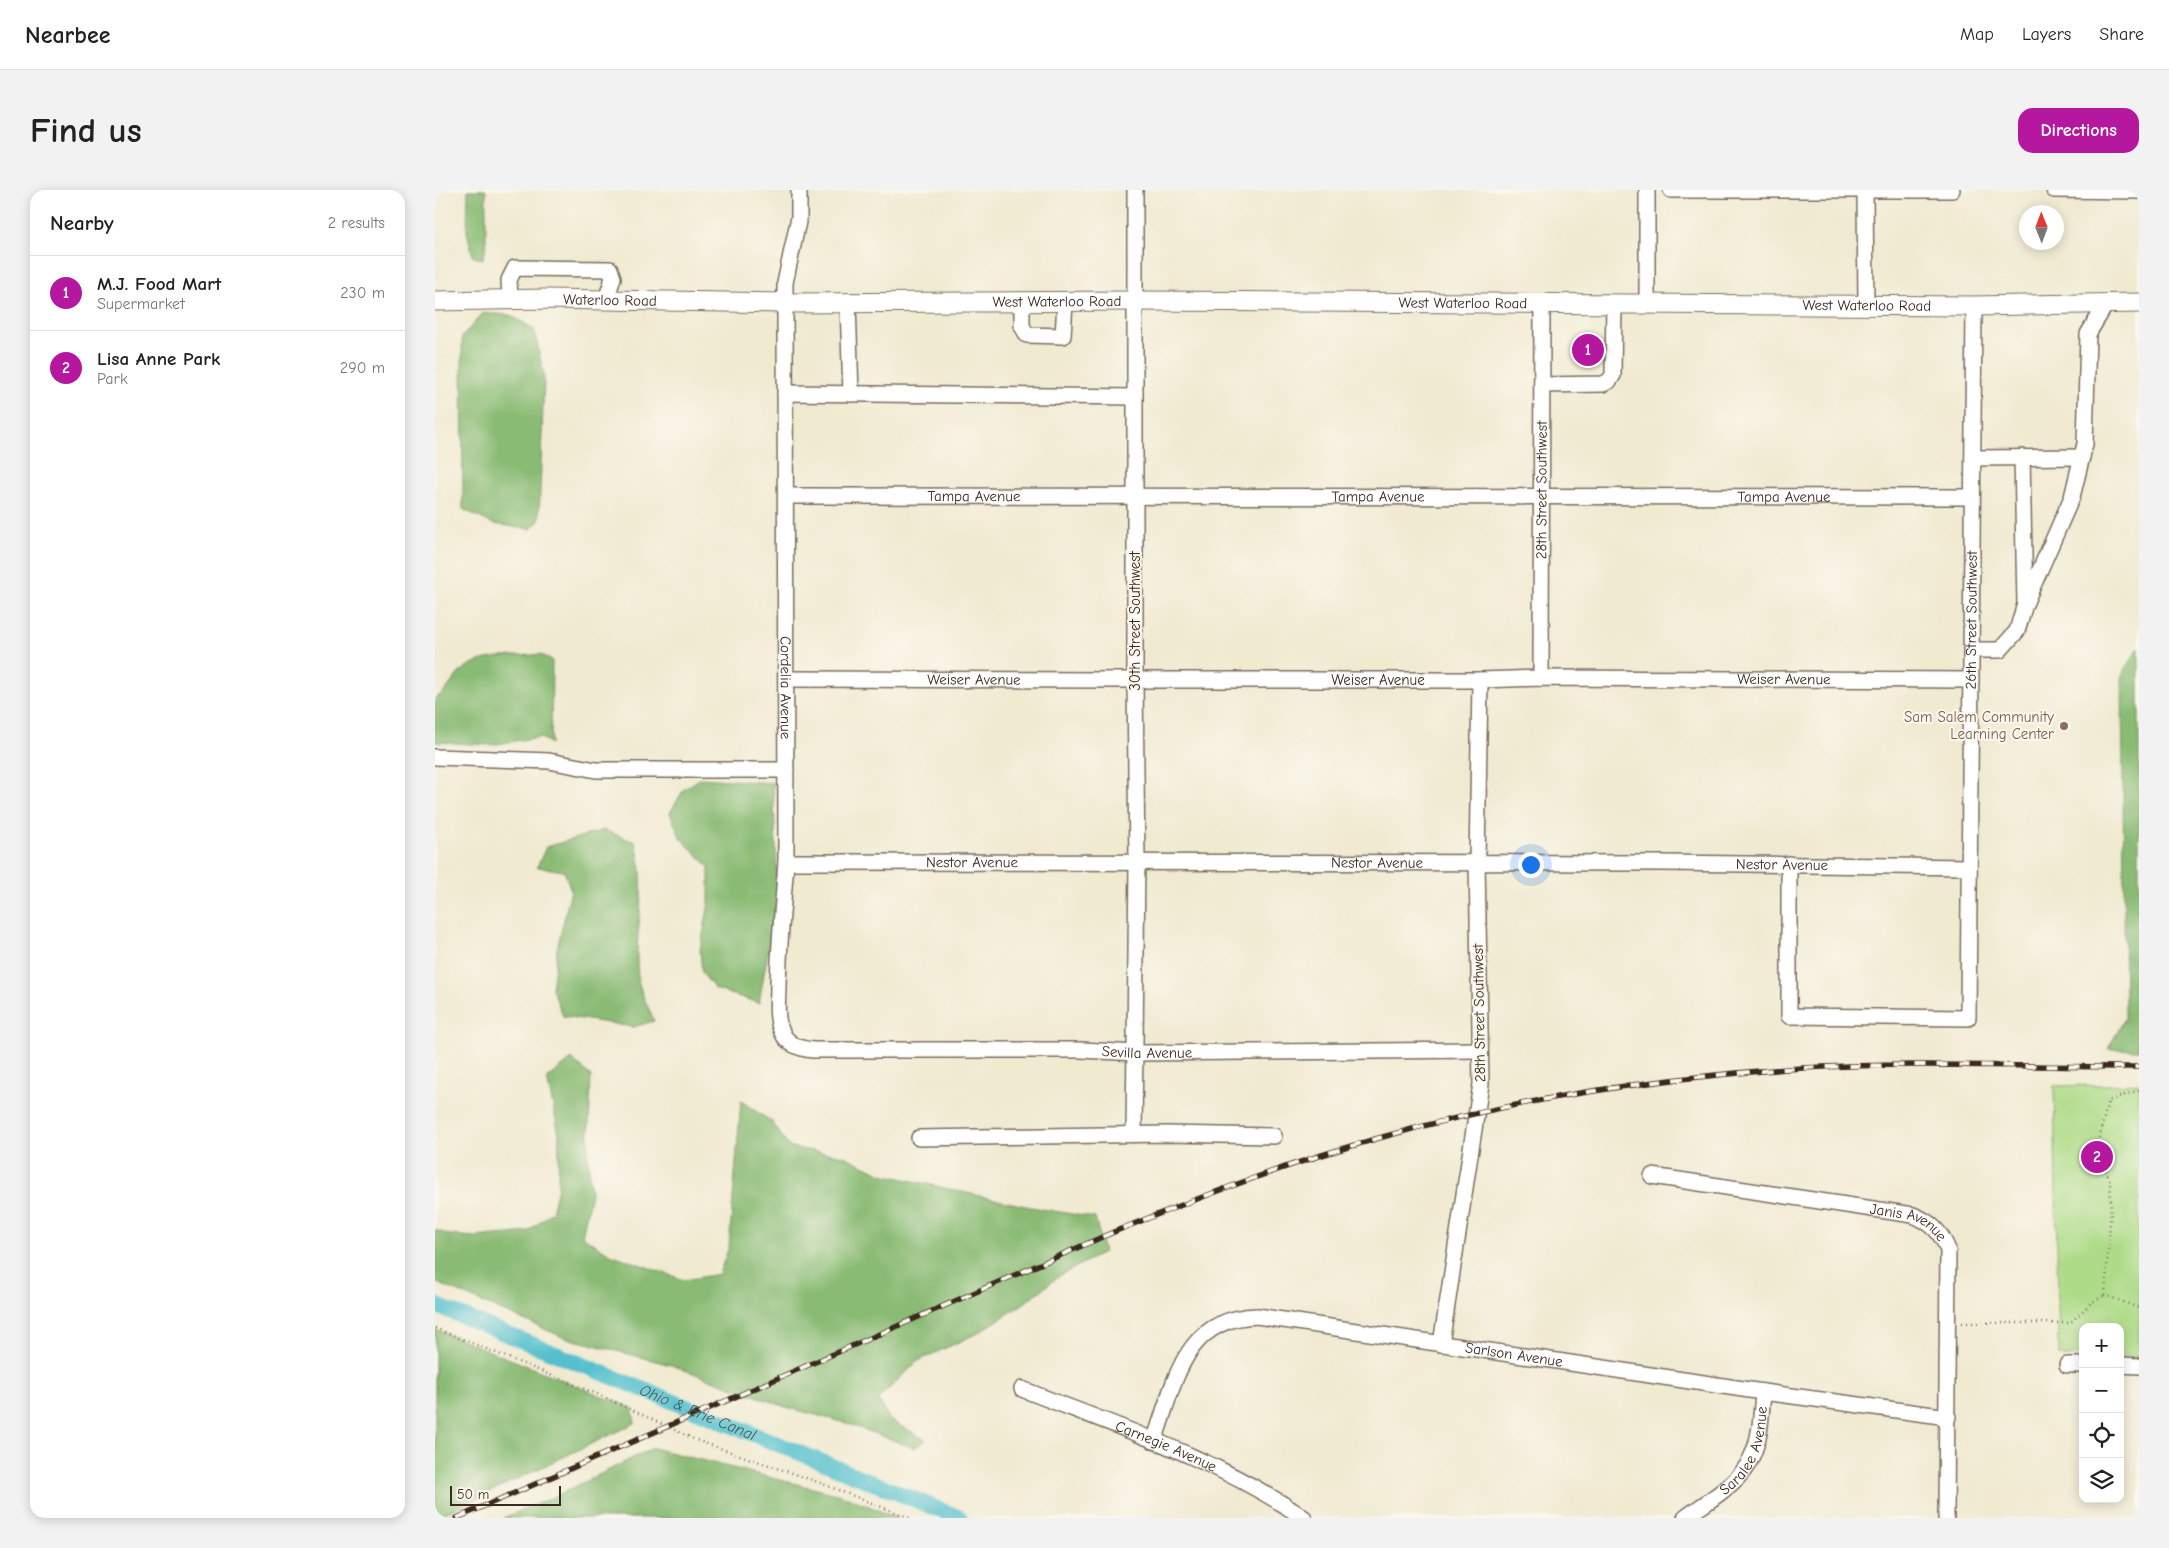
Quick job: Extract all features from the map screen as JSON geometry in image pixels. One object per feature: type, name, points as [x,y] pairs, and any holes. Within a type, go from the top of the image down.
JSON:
[{"type":"main road","name":"Waterloo Road","points":[[435,301],[510,299],[785,303]]},
{"type":"main road","name":"West Waterloo Road","points":[[785,303],[1134,301],[1974,306],[2139,303]]},
{"type":"street","name":"Cordelia Avenue","points":[[799,190],[799,217],[785,283],[787,770],[786,862],[779,940],[778,1021],[782,1032],[793,1044],[813,1050]]},
{"type":"street","name":"30th Street Southwest","points":[[1134,1134],[1137,1052],[1135,190]]},
{"type":"street","points":[[1647,190],[1647,303]]},
{"type":"street","points":[[1671,190],[1951,190]]},
{"type":"street","points":[[2054,190],[2139,191]]},
{"type":"street","points":[[1865,191],[1866,305]]},
{"type":"street","points":[[510,299],[509,280],[515,268],[610,269],[613,278],[607,300]]},
{"type":"street","points":[[1021,302],[1022,326],[1027,335],[1043,337],[1063,336],[1065,302]]},
{"type":"street","points":[[848,303],[851,394]]},
{"type":"street","points":[[1542,385],[1603,384],[1609,381],[1613,374],[1614,303]]},
{"type":"street","name":"28th Street Southwest","points":[[1541,678],[1542,304]]},
{"type":"street","points":[[1972,650],[1999,650],[2017,631],[2025,604],[2072,497],[2082,457],[2086,424],[2088,334],[2105,304]]},
{"type":"street","name":"26th Street Southwest","points":[[1789,864],[1789,1016],[1968,1018],[1974,306]]},
{"type":"street","points":[[785,393],[1134,397]]},
{"type":"street","points":[[2022,457],[2025,604]]},
{"type":"street","points":[[1973,458],[2082,457]]},
{"type":"street","name":"Tampa Avenue","points":[[786,496],[1542,495],[1972,497]]},
{"type":"street","name":"Weiser Avenue","points":[[786,679],[1480,680],[1541,678],[1971,680]]},
{"type":"street","name":"28th Street Southwest","points":[[1441,1344],[1481,1084],[1477,863],[1480,680]]},
{"type":"street","points":[[435,757],[549,761],[596,770],[787,770]]},
{"type":"street","name":"Nestor Avenue","points":[[786,862],[1789,864],[1969,868]]},
{"type":"street","name":"Sevilla Avenue","points":[[813,1050],[1082,1050],[1137,1052],[1480,1050]]},
{"type":"street","points":[[919,1138],[1134,1134],[1274,1136]]},
{"type":"street","name":"Janis Avenue","points":[[1652,1176],[1884,1210],[1913,1215],[1928,1221],[1944,1240],[1948,1250],[1949,1322],[1946,1518]]},
{"type":"street","name":"Sarlson Avenue","points":[[1154,1441],[1184,1359],[1190,1348],[1208,1330],[1231,1319],[1257,1316],[1763,1392],[1947,1417]]},
{"type":"street","points":[[2067,1365],[2079,1365]]},
{"type":"street","points":[[2124,1365],[2139,1366]]},
{"type":"street","name":"Carnegie Avenue","points":[[1022,1389],[1212,1464],[1268,1495],[1304,1518]]},
{"type":"street","name":"Saralee Avenue","points":[[1685,1518],[1737,1478],[1747,1465],[1757,1441],[1763,1392]]},
{"type":"path","points":[[2105,1295],[2111,1208],[2110,1181],[2097,1148],[2108,1101],[2139,1090]]},
{"type":"path","points":[[2105,1295],[2139,1308]]},
{"type":"path","points":[[1949,1322],[2070,1323],[2091,1303],[2105,1295]]},
{"type":"path","points":[[435,1328],[602,1396],[695,1440],[807,1478],[910,1518]]},
{"type":"green space","points":[[468,190],[486,190],[486,246],[483,259],[473,257],[467,232]]},
{"type":"green space","points":[[483,313],[510,315],[534,329],[544,376],[539,521],[531,529],[493,524],[463,509],[462,337]]},
{"type":"green space","points":[[2139,647],[2139,1050],[2108,1049],[2125,1018],[2122,675]]},
{"type":"green space","points":[[540,654],[552,660],[551,744],[540,737],[491,745],[435,742],[435,698],[444,692],[461,671],[482,660]]},
{"type":"green space","points":[[701,778],[773,783],[778,892],[759,1003],[715,989],[702,973],[700,950],[709,903],[709,867],[681,839],[670,813],[684,789]]},
{"type":"green space","points":[[604,830],[635,842],[639,859],[641,892],[637,960],[638,977],[642,994],[654,1021],[633,1027],[563,1016],[552,989],[557,949],[571,890],[564,871],[537,867],[546,847]]},
{"type":"green space","points":[[572,1059],[591,1076],[588,1156],[591,1193],[582,1236],[610,1254],[684,1280],[719,1274],[729,1247],[741,1101],[772,1122],[789,1147],[844,1156],[882,1174],[1025,1206],[1095,1218],[1104,1252],[1061,1275],[1023,1304],[978,1333],[918,1361],[878,1399],[890,1420],[926,1440],[914,1448],[846,1423],[786,1407],[671,1365],[563,1337],[435,1282],[435,1230],[450,1235],[475,1237],[528,1232],[552,1212],[558,1186],[559,1134],[547,1078]]},
{"type":"green space","points":[[2139,1084],[2139,1357],[2124,1357],[2124,1323],[2079,1323],[2079,1356],[2059,1356],[2054,1086]]},
{"type":"green space","points":[[435,1329],[632,1408],[635,1423],[435,1518]]},
{"type":"green space","points":[[653,1448],[848,1497],[897,1518],[503,1518],[558,1495]]},
{"type":"waterway","name":"Ohio & Erie Canal","points":[[435,1305],[960,1518]]},
{"type":"railway","points":[[457,1518],[1116,1231],[1181,1205],[1312,1158],[1431,1124],[1536,1101],[1589,1092],[1696,1077],[1749,1072],[1887,1065],[2139,1067]]},
{"type":"place","name":"M.J. Food Mart","points":[[1588,350]]},
{"type":"place","name":"Sam Salem Community Learning Center","points":[[2064,726]]},
{"type":"place","name":"Lisa Anne Park","points":[[2097,1157]]}]
